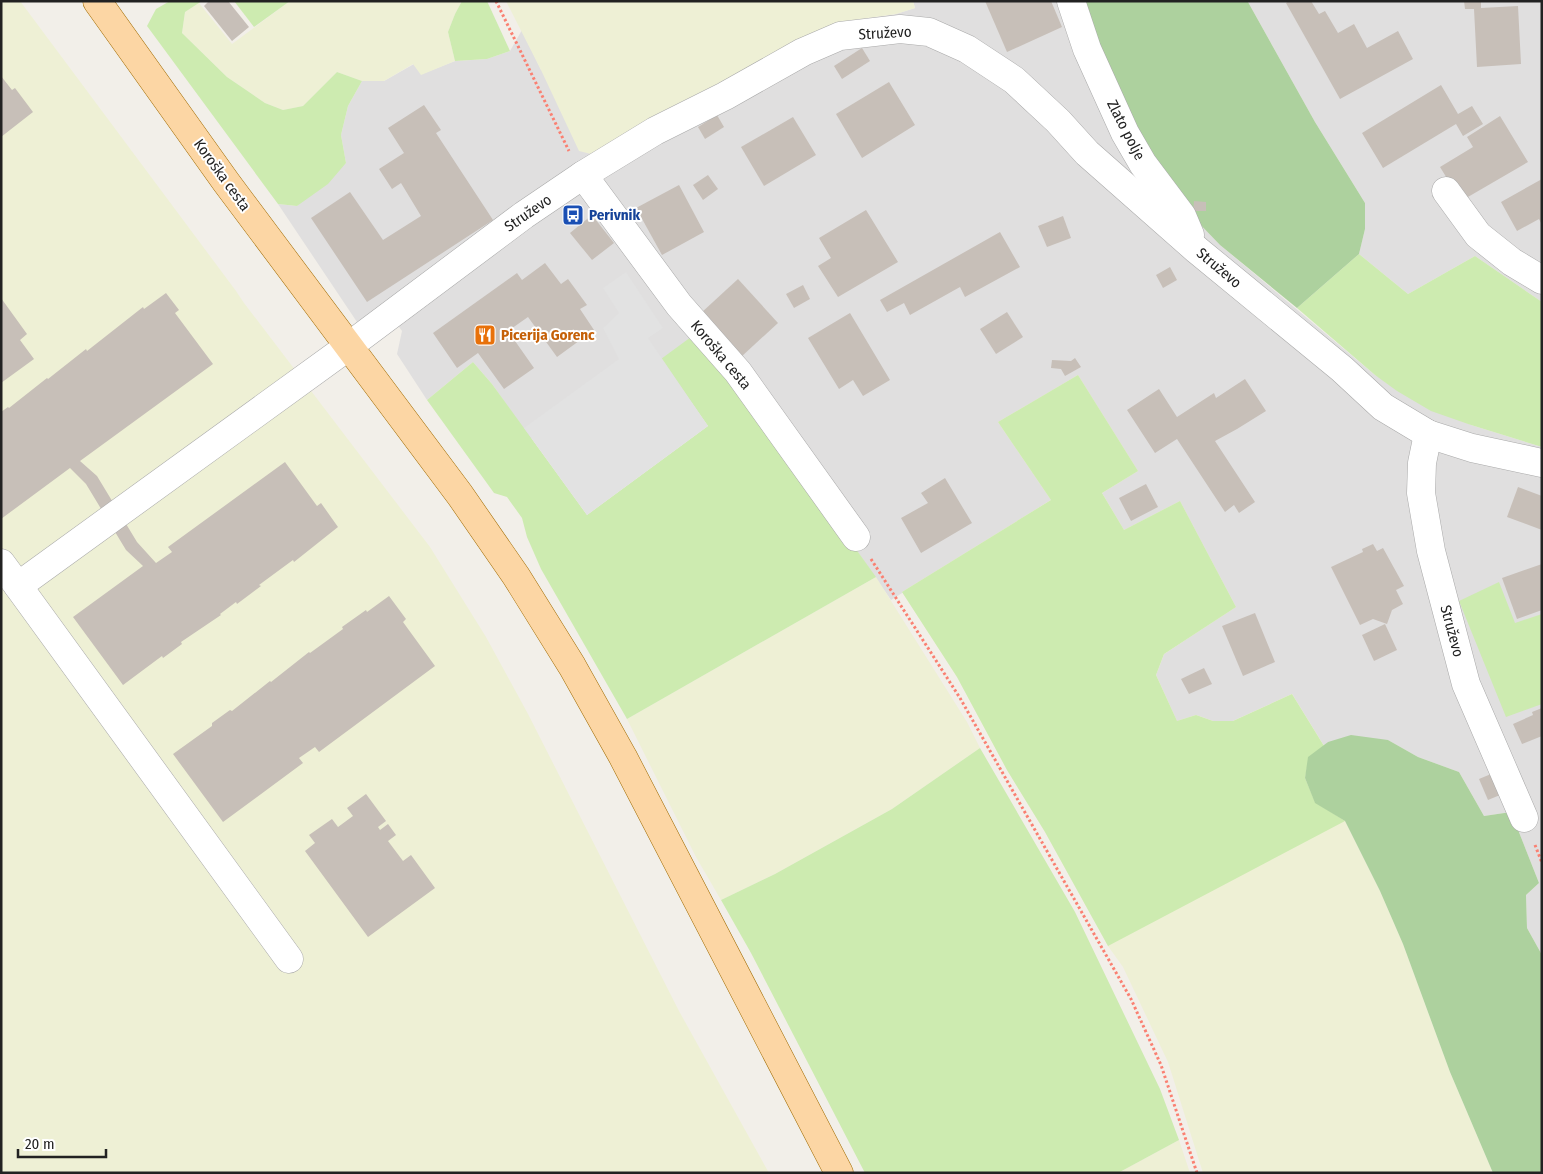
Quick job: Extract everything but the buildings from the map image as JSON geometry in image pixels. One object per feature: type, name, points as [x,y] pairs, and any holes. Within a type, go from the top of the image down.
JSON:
[{"type":"main road","name":"Koroška cesta","points":[[97,1],[210,159],[460,495],[516,576],[572,666],[623,757],[839,1173]]},
{"type":"street","name":"Zlato polje","points":[[1071,1],[1087,49],[1125,133],[1143,164],[1182,216],[1197,250]]},
{"type":"street","name":"Struževo","points":[[18,586],[349,346],[524,215],[583,175],[655,131],[725,96],[803,52],[840,36],[900,28],[929,32],[967,49],[1014,80],[1058,121],[1087,153],[1197,250],[1342,369],[1383,407],[1428,434],[1472,448],[1542,463]]},
{"type":"street","name":"Koroška cesta","points":[[583,175],[679,305],[738,372],[856,537]]},
{"type":"street","points":[[1446,191],[1478,235],[1512,262],[1542,280]]},
{"type":"street","name":"Struževo","points":[[1428,434],[1422,463],[1421,493],[1431,551],[1466,684],[1524,818]]},
{"type":"street","points":[[1,563],[289,959]]},
{"type":"path","points":[[496,1],[569,152],[583,175]]},
{"type":"path","points":[[856,537],[960,698],[1131,999],[1161,1065],[1197,1173]]},
{"type":"shaded area","points":[[913,1],[1083,1],[1193,217],[1220,245],[1375,375],[1471,425],[1542,447],[1542,955],[1527,928],[1526,895],[1539,883],[1511,812],[1484,816],[1459,772],[1418,757],[1388,740],[1328,742],[1324,746],[1292,694],[1233,721],[1213,721],[1196,715],[1177,722],[1156,675],[1164,654],[1235,607],[1124,531],[1102,493],[1137,471],[1051,500],[891,600],[853,545],[661,359],[531,439],[492,384],[473,362],[427,400],[397,354],[402,331],[384,306],[357,322],[278,204],[297,206],[346,163],[341,135],[348,106],[362,81],[384,81],[414,64],[422,74],[455,61],[487,59],[510,51],[522,30],[541,70],[896,14],[915,8]]},
{"type":"shaded area","points":[[1249,1],[1542,1],[1542,302],[1475,256],[1408,294],[1359,254],[1365,229],[1365,203],[1315,122]]},
{"type":"shaded area","points":[[626,272],[663,328],[648,338],[708,426],[587,515],[524,428],[619,359],[603,328],[619,313],[603,288]]},
{"type":"green space","points":[[1,1],[20,1],[244,303],[430,547],[486,637],[528,714],[679,1011],[769,1173],[1,1173]]},
{"type":"green space","points":[[170,1],[202,1],[185,12],[182,33],[227,77],[265,103],[283,110],[303,106],[337,72],[362,81],[348,106],[341,135],[346,163],[328,184],[297,206],[278,204],[147,26],[156,9]]},
{"type":"green space","points":[[234,1],[290,1],[254,27]]},
{"type":"green space","points":[[290,1],[462,1],[448,32],[455,61],[421,75],[413,64],[384,81],[362,81],[337,72],[303,106],[283,110],[265,103],[227,77],[182,33],[185,12],[199,3],[232,44]]},
{"type":"green space","points":[[462,1],[487,1],[510,51],[487,59],[455,61],[448,32]]},
{"type":"green space","points":[[506,1],[913,1],[915,8],[896,14],[840,22],[591,154],[579,151]]},
{"type":"green space","points":[[1083,1],[1249,1],[1315,122],[1365,203],[1365,229],[1359,254],[1297,308],[1220,245],[1193,217],[1149,155],[1088,19]]},
{"type":"green space","points":[[1359,254],[1408,294],[1475,256],[1542,302],[1542,447],[1431,411],[1397,391],[1375,375],[1297,308]]},
{"type":"green space","points":[[691,337],[700,345],[876,577],[627,719],[541,569],[527,537],[522,518],[507,497],[494,493],[427,400],[473,362],[492,384],[587,515],[708,426],[661,359]]},
{"type":"green space","points":[[1078,375],[1138,471],[1102,493],[1124,530],[1180,501],[1236,607],[1164,654],[1156,675],[1177,721],[1196,715],[1213,721],[1233,721],[1292,694],[1324,746],[1309,757],[1305,778],[1315,802],[1345,821],[1380,891],[1403,944],[1450,1072],[1493,1173],[1203,1173],[1168,1062],[1123,967],[1108,946],[1045,832],[1007,770],[957,677],[902,592],[1051,500],[998,422]]},
{"type":"green space","points":[[1078,375],[1138,471],[1102,493],[1124,530],[1180,501],[1236,607],[1164,654],[1156,675],[1177,721],[1196,715],[1213,721],[1233,721],[1292,694],[1324,746],[1309,757],[1305,778],[1315,802],[1345,821],[1108,946],[1045,832],[1007,770],[957,677],[902,592],[1051,500],[998,422]]},
{"type":"green space","points":[[876,577],[967,722],[980,748],[892,809],[775,874],[721,900],[696,857],[627,719]]},
{"type":"green space","points":[[1499,582],[1515,623],[1542,614],[1542,704],[1506,717],[1459,601]]},
{"type":"green space","points":[[1351,735],[1388,740],[1418,757],[1459,772],[1484,816],[1511,812],[1539,883],[1526,895],[1527,928],[1542,955],[1542,1173],[1493,1173],[1450,1072],[1403,944],[1380,891],[1345,821],[1315,803],[1305,778],[1308,757],[1328,742]]},
{"type":"green space","points":[[980,748],[1075,912],[1160,1089],[1179,1140],[1118,1173],[865,1173],[751,953],[721,900],[775,874],[892,809]]},
{"type":"green space","points":[[1179,1140],[1190,1173],[1118,1173]]},
{"type":"place","name":"Perivnik","points":[[573,215]]},
{"type":"place","name":"Picerija Gorenc","points":[[485,335]]}]
